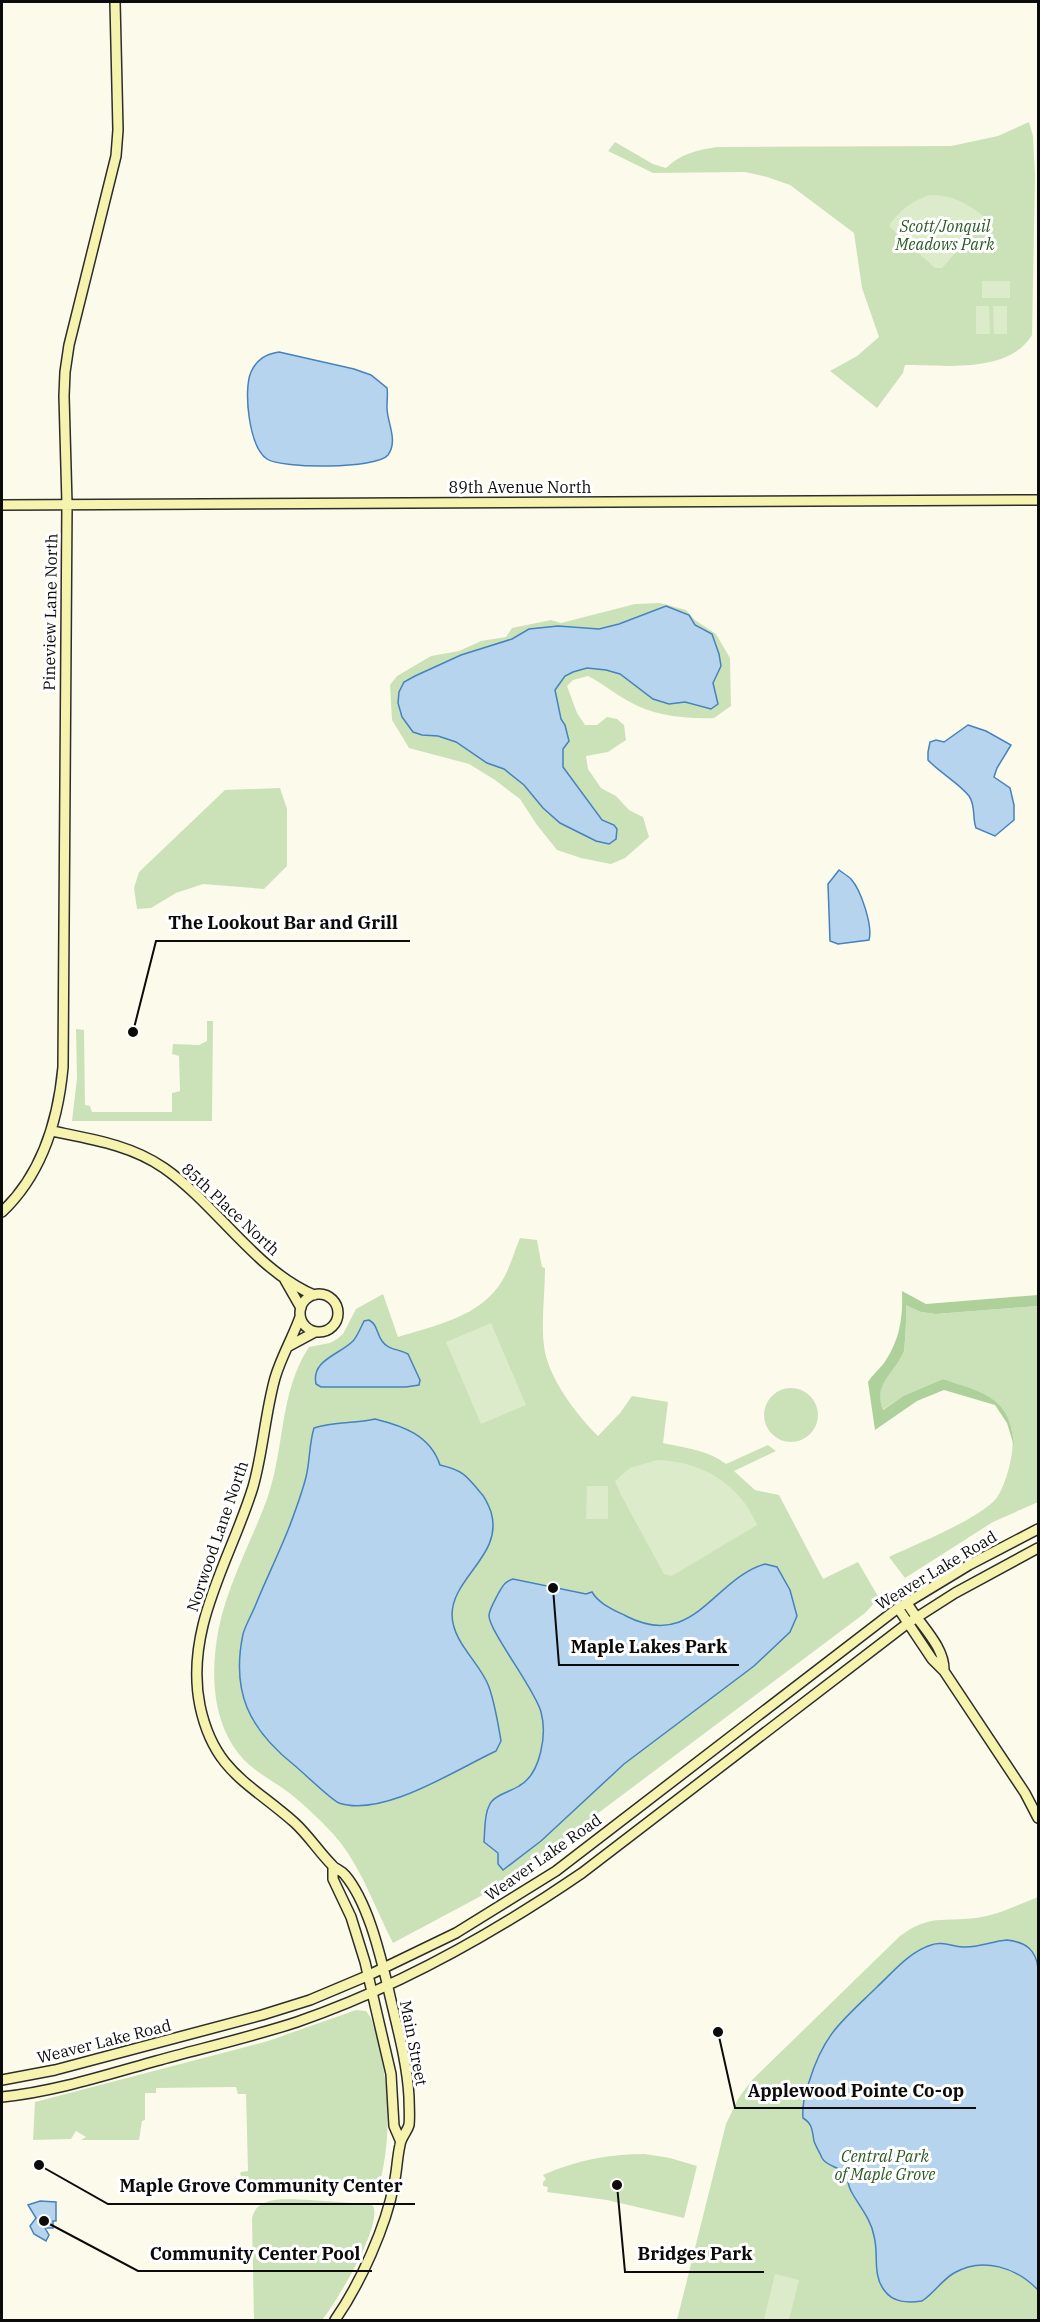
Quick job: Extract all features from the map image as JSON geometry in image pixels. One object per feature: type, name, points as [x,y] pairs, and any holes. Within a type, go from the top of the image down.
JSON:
[{"type":"street","name":"Pineview Lane North","points":[[2,1212],[28,1181],[52,1131],[61,1092],[63,1067],[65,372],[69,345],[116,156],[118,130],[115,2]]},
{"type":"street","name":"89th Avenue North","points":[[2,505],[1038,500]]},
{"type":"street","name":"85th Place North","points":[[52,1131],[128,1149],[163,1168],[182,1182],[285,1280],[314,1295]]},
{"type":"street","name":"85th Place North","points":[[285,1280],[301,1312]]},
{"type":"street","points":[[314,1295],[328,1296],[338,1311],[337,1320],[324,1332],[315,1332],[307,1328],[301,1312],[307,1298],[314,1295]]},
{"type":"street","name":"Norwood Lane North","points":[[301,1312],[290,1346],[275,1378],[253,1486],[209,1604],[200,1642],[198,1694],[205,1724],[226,1765],[246,1785],[308,1835],[333,1867],[343,1872],[363,1906],[387,1986]]},
{"type":"street","points":[[290,1346],[315,1332]]},
{"type":"street","name":"Weaver Lake Road","points":[[2,2080],[55,2070],[310,2000],[383,1969],[456,1934],[556,1871],[902,1605],[969,1564],[1038,1529]]},
{"type":"street","name":"Weaver Lake Road","points":[[2,2097],[85,2080],[295,2022],[387,1986],[432,1965],[510,1921],[582,1873],[912,1620],[955,1593],[1038,1548]]},
{"type":"street","points":[[902,1605],[937,1666],[944,1671],[1025,1793],[1038,1818]]},
{"type":"street","name":"Norwood Lane North","points":[[333,1867],[333,1879],[359,1939],[372,1992]]},
{"type":"street","name":"Main Street","points":[[335,2320],[356,2285],[379,2230],[394,2186],[400,2140],[409,2126],[406,2073],[387,1986]]},
{"type":"street","name":"Main Street","points":[[372,1992],[391,2074],[394,2126],[400,2140]]},
{"type":"green space","name":"Scott/Jonquil Meadows Park","points":[[1029,122],[1033,136],[1035,176],[1032,335],[1008,356],[992,362],[956,366],[905,365],[903,373],[877,408],[830,371],[857,356],[879,337],[862,288],[854,233],[790,185],[767,177],[745,172],[653,173],[608,151],[615,142],[653,164],[666,168],[689,153],[717,147],[951,146],[998,136]]},
{"type":"green space","points":[[929,195],[945,196],[959,201],[986,218],[942,268],[935,268],[889,226],[906,207]]},
{"type":"green space","points":[[982,281],[1010,281],[1010,298],[982,298]]},
{"type":"green space","points":[[976,306],[989,306],[990,334],[976,334]]},
{"type":"green space","points":[[993,306],[1007,306],[1007,334],[994,334]]},
{"type":"green space","points":[[660,603],[686,610],[695,620],[716,634],[730,658],[731,706],[714,718],[681,717],[638,706],[588,676],[573,680],[567,686],[577,713],[585,725],[597,725],[607,717],[617,719],[624,725],[626,740],[608,752],[586,756],[588,769],[601,788],[616,796],[629,810],[643,817],[649,837],[625,858],[611,864],[557,850],[520,799],[469,764],[409,748],[392,720],[390,685],[397,676],[431,656],[459,651],[481,641],[506,637],[512,628],[551,620],[561,623],[635,604]]},
{"type":"green space","points":[[280,788],[287,809],[287,866],[264,889],[203,884],[176,893],[151,908],[137,909],[134,888],[139,872],[225,790]]},
{"type":"green space","points":[[207,1021],[213,1021],[212,1121],[72,1121],[77,1078],[76,1029],[84,1030],[85,1105],[90,1106],[92,1112],[172,1112],[172,1093],[180,1091],[179,1056],[172,1054],[173,1044],[199,1045],[207,1041]]},
{"type":"green space","points":[[520,1238],[537,1240],[542,1267],[545,1268],[543,1336],[551,1370],[564,1395],[598,1436],[620,1413],[632,1396],[668,1402],[663,1443],[704,1453],[726,1464],[768,1445],[776,1451],[734,1471],[755,1490],[779,1495],[823,1579],[858,1562],[879,1598],[865,1613],[529,1865],[481,1896],[393,1943],[362,1878],[340,1842],[322,1822],[288,1792],[249,1765],[233,1746],[219,1714],[216,1697],[214,1662],[219,1627],[234,1578],[267,1499],[273,1480],[292,1383],[309,1347],[330,1343],[337,1339],[343,1334],[356,1309],[383,1294],[398,1337],[456,1318],[482,1303],[493,1293],[510,1265]]},
{"type":"green space","points":[[902,1291],[926,1304],[1038,1295],[1038,1306],[936,1314],[921,1312],[906,1305],[904,1351],[886,1379],[881,1393],[880,1401],[883,1410],[903,1396],[943,1379],[971,1388],[993,1399],[1001,1407],[1012,1430],[1014,1446],[1007,1423],[995,1405],[944,1390],[917,1401],[875,1430],[868,1382],[884,1363],[895,1344],[901,1318]]},
{"type":"green space","points":[[906,1304],[921,1312],[936,1314],[1038,1306],[1038,1502],[993,1522],[905,1578],[889,1557],[959,1524],[994,1501],[1006,1477],[1013,1444],[1011,1428],[1006,1416],[998,1406],[987,1397],[943,1379],[903,1396],[882,1410],[880,1392],[886,1378],[904,1351]]},
{"type":"green space","points":[[491,1323],[526,1405],[481,1424],[446,1342]]},
{"type":"green space","points":[[786,1388],[796,1388],[806,1392],[814,1400],[818,1415],[814,1430],[806,1438],[796,1442],[786,1442],[776,1438],[768,1430],[764,1420],[764,1410],[768,1400],[776,1392]]},
{"type":"green space","points":[[657,1460],[689,1465],[717,1478],[740,1498],[750,1510],[757,1525],[672,1576],[664,1574],[615,1481],[630,1468]]},
{"type":"green space","points":[[587,1486],[608,1486],[608,1519],[586,1519]]},
{"type":"green space","name":"Central Park of Maple Grove","points":[[1038,1897],[1038,2320],[677,2320],[726,2124],[738,2099],[751,2081],[900,1936],[910,1929],[936,1920],[992,1915]]},
{"type":"green space","points":[[356,2010],[366,2011],[371,2018],[385,2077],[387,2139],[381,2178],[376,2183],[269,2187],[255,2191],[250,2189],[240,2174],[248,2171],[246,2094],[238,2094],[236,2087],[156,2088],[156,2093],[145,2093],[145,2120],[142,2121],[139,2140],[81,2140],[86,2137],[76,2131],[71,2139],[33,2140],[35,2102],[268,2041]]},
{"type":"green space","points":[[645,2154],[697,2166],[684,2218],[607,2200],[547,2192],[548,2187],[543,2186],[546,2179],[543,2175],[568,2165],[618,2155]]},
{"type":"green space","points":[[275,2200],[309,2200],[373,2206],[374,2216],[365,2246],[347,2281],[322,2320],[254,2320],[252,2219],[255,2211],[260,2205]]},
{"type":"green space","points":[[775,2274],[799,2280],[789,2320],[764,2319]]},
{"type":"water","points":[[279,352],[354,369],[371,375],[387,388],[387,412],[392,437],[388,455],[380,460],[366,463],[329,466],[290,465],[267,459],[256,443],[249,418],[249,380],[253,367],[259,360]]},
{"type":"water","points":[[666,606],[689,615],[695,625],[712,634],[721,666],[713,683],[718,704],[711,709],[685,702],[669,704],[653,699],[620,674],[587,668],[565,676],[555,690],[561,719],[569,741],[563,749],[563,767],[602,820],[614,825],[617,829],[616,839],[609,844],[596,841],[560,823],[543,808],[524,785],[504,769],[487,763],[456,742],[413,732],[402,717],[398,703],[399,692],[404,682],[461,655],[512,639],[529,629],[558,626],[599,629]]},
{"type":"water","points":[[968,725],[986,731],[1011,745],[994,777],[1010,788],[1014,805],[1014,820],[995,836],[976,828],[969,796],[928,760],[930,742],[936,740],[944,742]]},
{"type":"water","points":[[839,870],[855,884],[862,899],[868,917],[869,940],[838,944],[830,941],[828,884]]},
{"type":"water","points":[[369,1320],[374,1324],[384,1344],[408,1354],[420,1380],[419,1385],[321,1387],[316,1384],[318,1369],[322,1364],[353,1341],[364,1321]]},
{"type":"water","points":[[375,1419],[396,1425],[422,1439],[430,1446],[440,1465],[459,1471],[467,1477],[489,1506],[493,1527],[490,1541],[460,1589],[454,1601],[452,1615],[457,1635],[489,1687],[501,1741],[496,1751],[419,1789],[377,1804],[357,1806],[335,1801],[265,1738],[247,1708],[242,1691],[240,1655],[244,1630],[301,1495],[314,1428]]},
{"type":"water","points":[[765,1564],[777,1567],[790,1590],[797,1616],[790,1632],[754,1666],[624,1764],[541,1841],[503,1870],[498,1864],[498,1853],[484,1842],[487,1810],[494,1799],[519,1786],[533,1772],[540,1753],[543,1731],[543,1721],[537,1702],[491,1623],[490,1610],[504,1585],[513,1579],[586,1594],[592,1592],[603,1603],[626,1616],[649,1624],[669,1625],[686,1619],[702,1609],[731,1583]]},
{"type":"water","points":[[1007,1940],[1029,1948],[1035,1956],[1038,1968],[1038,2290],[1030,2282],[1010,2270],[976,2265],[954,2273],[922,2301],[896,2300],[880,2284],[875,2243],[868,2218],[850,2189],[846,2176],[840,2169],[830,2165],[822,2158],[810,2125],[803,2118],[803,2104],[809,2082],[828,2039],[854,2009],[908,1957],[935,1944],[969,1947]]},
{"type":"water","points":[[40,2201],[56,2202],[56,2221],[53,2221],[53,2228],[45,2228],[49,2235],[46,2241],[34,2234],[30,2226],[36,2218],[28,2205]]},
{"type":"place","name":"The Lookout Bar and Grill","points":[[133,1032]]},
{"type":"place","name":"Maple Lakes Park","points":[[553,1588]]},
{"type":"place","name":"Applewood Pointe Co-op","points":[[718,2032]]},
{"type":"place","name":"Maple Grove Community Center","points":[[39,2165]]},
{"type":"place","name":"Bridges Park","points":[[617,2185]]},
{"type":"place","name":"Community Center Pool","points":[[44,2221]]}]
